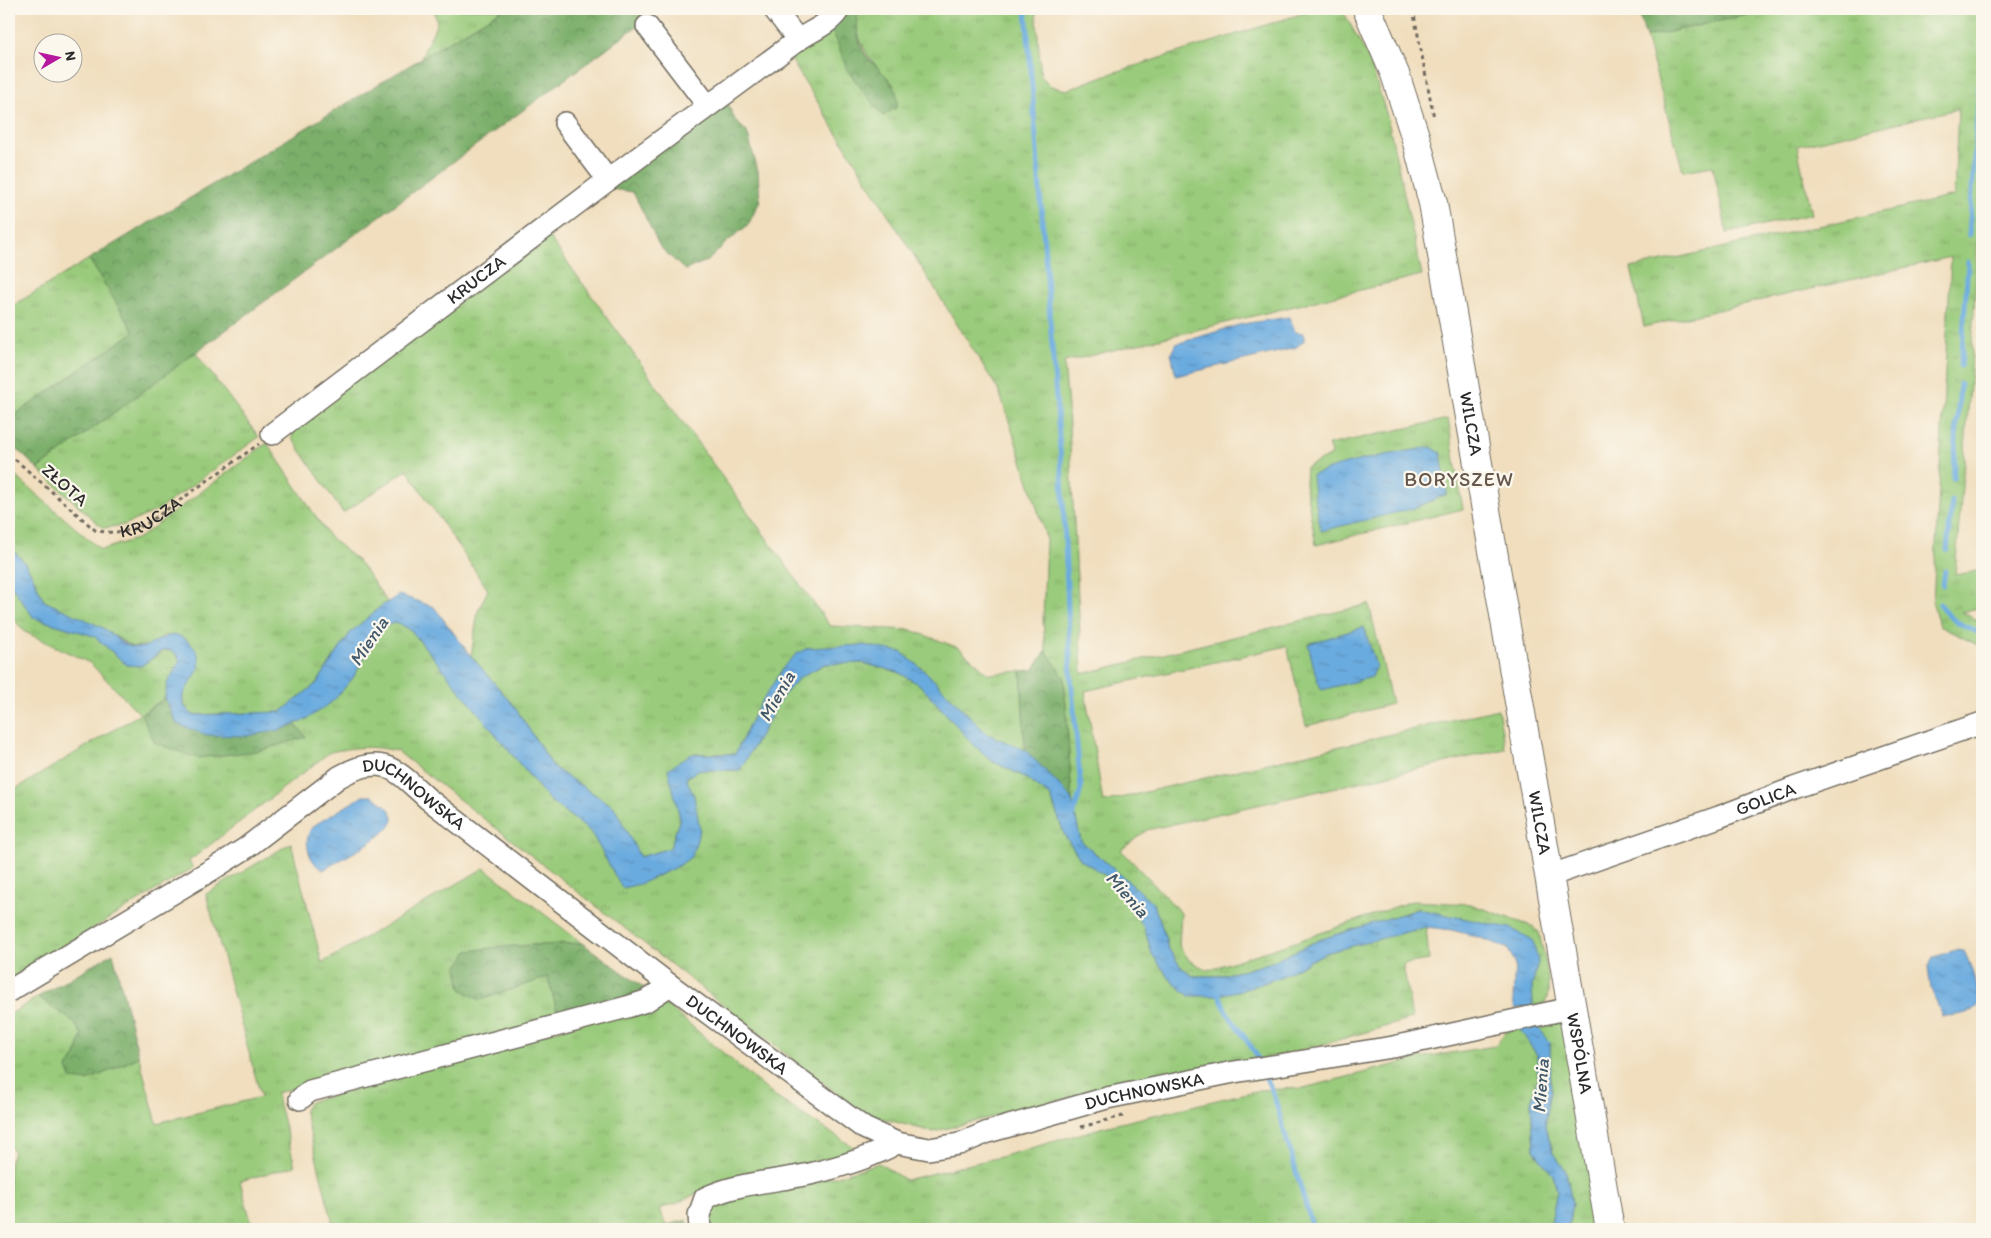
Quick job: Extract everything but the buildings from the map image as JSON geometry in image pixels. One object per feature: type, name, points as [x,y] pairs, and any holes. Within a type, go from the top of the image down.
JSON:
[{"type":"main road","name":"WILCZA","points":[[1367,9],[1395,74],[1416,138],[1433,203],[1448,279],[1549,876]]},
{"type":"main road","name":"WSPÓLNA","points":[[1549,876],[1559,1011],[1599,1116],[1610,1229]]},
{"type":"street","points":[[774,9],[798,40]]},
{"type":"street","name":"KRUCZA","points":[[272,434],[608,180],[836,14],[839,9]]},
{"type":"street","points":[[647,26],[708,106]]},
{"type":"street","points":[[565,123],[608,180]]},
{"type":"street","name":"GOLICA","points":[[1549,876],[1982,723]]},
{"type":"street","name":"DUCHNOWSKA","points":[[9,991],[246,848],[339,777],[366,764],[387,767],[400,774],[428,798],[670,985],[864,1128],[897,1143],[929,1149],[959,1144],[988,1132],[1107,1098],[1262,1068],[1393,1047],[1559,1011]]},
{"type":"street","points":[[300,1099],[310,1091],[627,1007],[646,1001],[670,985]]},
{"type":"street","points":[[700,1229],[699,1215],[705,1198],[725,1189],[810,1174],[858,1161],[880,1153],[897,1143]]},
{"type":"path","name":"KRUCZA","points":[[105,533],[128,530],[145,525],[272,434]]},
{"type":"path","name":"ZŁOTA","points":[[9,454],[95,530],[105,533]]},
{"type":"path","points":[[1078,1128],[1126,1115]]},
{"type":"green space","points":[[434,9],[503,9],[421,58],[437,23]]},
{"type":"green space","points":[[503,9],[660,9],[38,469],[9,442],[9,419],[134,332],[89,259]]},
{"type":"green space","points":[[849,9],[858,9],[858,33],[863,50],[888,78],[896,91],[897,107],[883,116],[847,70],[829,25]]},
{"type":"green space","points":[[858,9],[1036,9],[1041,76],[1051,86],[1066,90],[1103,76],[1317,9],[1342,9],[1369,59],[1387,116],[1422,275],[1064,362],[1082,674],[1369,604],[1392,704],[1306,726],[1287,646],[1085,691],[1103,802],[1498,709],[1505,749],[1147,830],[1121,850],[1181,913],[1179,946],[1190,961],[1207,970],[1292,943],[1412,901],[1470,904],[1534,927],[1539,932],[1548,977],[1545,1004],[1533,1006],[1532,986],[1538,962],[1489,925],[1418,909],[1319,940],[1272,962],[1246,970],[1216,976],[1193,976],[1181,967],[1168,948],[1160,920],[1152,902],[1081,841],[1072,801],[1064,677],[1046,651],[1043,622],[1046,538],[999,391],[788,55],[829,25],[836,39],[894,85],[871,60],[861,42],[857,21]]},
{"type":"green space","points":[[1637,9],[1774,9],[1646,37]]},
{"type":"green space","points":[[1774,9],[1982,9],[1982,146],[1971,373],[1955,575],[1982,570],[1982,607],[1961,612],[1982,622],[1982,647],[1939,626],[1933,604],[1951,257],[1644,327],[1631,268],[1954,196],[1958,109],[1797,146],[1812,214],[1727,233],[1713,166],[1683,171],[1646,37]]},
{"type":"green space","points":[[726,100],[735,120],[747,132],[758,171],[760,201],[748,225],[709,260],[685,270],[660,247],[633,192],[610,189]]},
{"type":"green space","points":[[547,234],[830,626],[911,630],[959,648],[989,674],[1021,671],[1025,750],[987,734],[925,671],[808,648],[757,709],[735,754],[692,754],[677,805],[680,818],[670,848],[639,857],[614,807],[554,768],[514,706],[471,656],[478,611],[488,590],[407,470],[343,513],[292,438],[294,423]]},
{"type":"green space","points":[[89,259],[135,332],[9,419],[9,308]]},
{"type":"green space","points":[[195,352],[259,437],[158,510],[124,525],[103,528],[38,469]]},
{"type":"green space","points":[[1448,419],[1463,509],[1316,545],[1305,484],[1306,467],[1332,455],[1328,445]]},
{"type":"green space","points":[[267,443],[329,536],[360,563],[388,603],[351,632],[317,683],[281,712],[193,715],[187,709],[183,697],[200,666],[165,635],[149,646],[132,647],[102,628],[44,601],[26,565],[9,548],[9,474],[13,474],[101,550],[139,538]]},
{"type":"green space","points":[[9,582],[34,618],[94,636],[127,665],[141,666],[163,651],[170,650],[176,654],[180,661],[167,684],[165,698],[141,714],[306,737],[295,724],[307,719],[353,678],[380,628],[396,622],[411,630],[549,800],[591,832],[622,888],[641,883],[659,875],[692,856],[694,796],[686,779],[697,770],[740,770],[782,697],[800,677],[825,664],[862,663],[898,672],[920,685],[974,745],[992,761],[1023,776],[1051,797],[1065,836],[1081,860],[1107,876],[1124,899],[1144,927],[1152,954],[1170,979],[1242,990],[1280,977],[1325,953],[1426,926],[1429,960],[1403,964],[1412,1019],[1299,1051],[1127,1083],[933,1132],[862,1113],[397,751],[371,747],[330,752],[189,861],[193,868],[9,979],[9,793],[140,714],[90,663],[25,632],[9,614]]},
{"type":"green space","points":[[1046,651],[1064,677],[1072,801],[1066,792],[1025,750],[1021,671],[1033,670]]},
{"type":"green space","points":[[165,698],[177,724],[280,730],[295,724],[306,737],[259,751],[197,758],[155,743],[141,714]]},
{"type":"green space","points":[[291,843],[322,963],[484,868],[582,943],[497,947],[480,1000],[548,977],[559,1019],[276,1093],[295,1166],[240,1181],[253,1229],[9,1229],[9,1162],[14,1152],[9,1145],[9,1015],[38,997],[74,1022],[82,1035],[76,1056],[67,1068],[87,1081],[139,1057],[157,1123],[261,1097],[206,894]]},
{"type":"green space","points":[[582,943],[650,992],[559,1019],[548,977],[480,1000],[461,989],[457,968],[468,951],[497,947]]},
{"type":"green space","points":[[113,953],[139,1057],[87,1081],[71,1079],[67,1068],[76,1056],[82,1035],[74,1022],[38,997]]},
{"type":"green space","points":[[661,1000],[774,1096],[861,1152],[722,1180],[678,1203],[659,1209],[668,1229],[331,1229],[334,1228],[304,1109],[310,1102]]},
{"type":"green space","points":[[1554,1021],[1563,1022],[1600,1229],[1568,1229],[1572,1204],[1566,1171],[1554,1155],[1545,1126],[1551,1090],[1550,1043],[1537,1026]]},
{"type":"green space","points":[[1519,1028],[1537,1055],[1538,1078],[1531,1102],[1534,1150],[1553,1175],[1557,1190],[1550,1229],[704,1229],[713,1212],[726,1198],[838,1176],[879,1163],[905,1180],[1000,1157],[1104,1127],[1259,1090],[1304,1088],[1425,1057],[1495,1046],[1505,1032]]},
{"type":"green space","points":[[687,1220],[690,1229],[668,1229],[667,1225]]},
{"type":"water","points":[[1289,317],[1295,332],[1304,333],[1304,341],[1295,348],[1176,376],[1171,353],[1176,344],[1242,324]]},
{"type":"water","points":[[1431,447],[1441,453],[1447,494],[1415,508],[1321,531],[1312,475],[1356,461]]},
{"type":"water","name":"Mienia","points":[[9,548],[26,565],[44,601],[103,628],[125,644],[140,648],[175,635],[183,637],[191,644],[198,655],[199,665],[183,698],[185,706],[193,715],[281,712],[317,683],[351,632],[380,607],[399,595],[434,607],[471,656],[514,706],[554,768],[614,807],[640,857],[670,848],[680,818],[668,769],[692,754],[735,754],[757,709],[785,665],[796,654],[808,648],[863,645],[901,652],[925,671],[987,734],[1025,750],[1066,792],[1072,801],[1081,841],[1152,902],[1160,920],[1168,948],[1181,967],[1193,976],[1216,976],[1246,970],[1272,962],[1319,940],[1418,909],[1510,928],[1533,940],[1538,962],[1532,986],[1533,1006],[1515,1009],[1513,1000],[1515,962],[1507,948],[1452,930],[1426,927],[1325,953],[1280,977],[1242,990],[1214,996],[1189,996],[1170,979],[1152,954],[1144,927],[1107,876],[1081,860],[1065,836],[1051,797],[1023,776],[992,761],[974,745],[920,685],[898,672],[862,663],[825,664],[800,677],[782,697],[740,770],[698,770],[686,778],[694,796],[700,830],[692,856],[680,865],[640,884],[622,888],[591,832],[549,800],[411,630],[396,622],[380,628],[353,678],[333,701],[307,719],[280,730],[247,736],[207,735],[177,724],[165,698],[167,684],[180,661],[176,654],[170,650],[163,650],[141,666],[127,665],[94,636],[34,618],[9,582]]},
{"type":"water","points":[[1364,627],[1376,666],[1372,677],[1322,690],[1317,680],[1308,644]]},
{"type":"water","points":[[363,796],[372,796],[391,811],[393,818],[391,824],[375,839],[323,870],[314,862],[308,850],[307,844],[310,831],[313,826]]},
{"type":"water","points":[[1956,950],[1964,951],[1966,955],[1978,990],[1979,1002],[1972,1011],[1967,1013],[1942,1016],[1931,989],[1928,968],[1934,957]]},
{"type":"water","name":"Mienia","points":[[1537,1026],[1550,1042],[1551,1090],[1545,1126],[1554,1155],[1566,1171],[1572,1204],[1568,1229],[1550,1229],[1557,1190],[1553,1175],[1534,1150],[1531,1102],[1538,1078],[1537,1055],[1519,1028]]},
{"type":"waterway","points":[[1026,9],[1062,475],[1071,677],[1081,789],[1072,819]]},
{"type":"waterway","points":[[1969,235],[1982,45]]},
{"type":"waterway","points":[[1961,366],[1968,262]]},
{"type":"waterway","points":[[1953,478],[1960,384]]},
{"type":"waterway","points":[[1947,550],[1952,500]]},
{"type":"waterway","points":[[1943,585],[1945,571]]},
{"type":"waterway","points":[[1940,604],[1952,619],[1982,634]]},
{"type":"waterway","points":[[1217,989],[1226,1011],[1254,1051],[1259,1062]]},
{"type":"waterway","points":[[1263,1072],[1273,1093],[1313,1229]]},
{"type":"district","name":"BORYSZEW","points":[[1459,479]]}]
